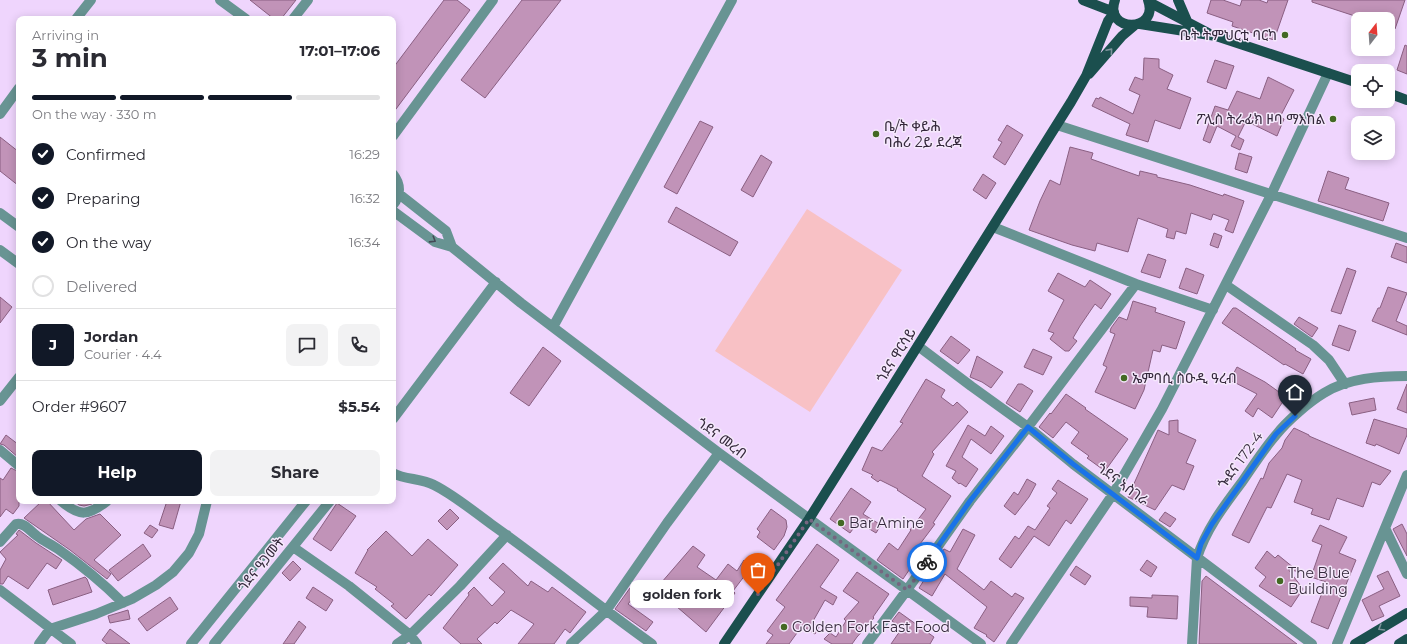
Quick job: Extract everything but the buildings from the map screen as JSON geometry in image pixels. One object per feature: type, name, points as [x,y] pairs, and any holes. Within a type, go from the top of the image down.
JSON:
[{"type":"main road","points":[[1083,0],[1114,13]]},
{"type":"main road","points":[[1115,0],[1113,5],[1114,13],[1117,19],[1122,23],[1216,36]]},
{"type":"main road","points":[[1178,0],[1187,21]]},
{"type":"main road","points":[[1149,1],[1216,36],[1351,81]]},
{"type":"main road","name":"ጎደና ዋርሳይ","points":[[1086,76],[1122,36],[1147,17],[1150,7],[1149,1]]},
{"type":"main road","name":"ጎደና ዋርሳይ","points":[[724,644],[809,519],[1057,125],[1086,76],[1105,28],[1114,13]]},
{"type":"main road","points":[[1395,96],[1407,100]]},
{"type":"main road","points":[[1355,644],[1407,613]]},
{"type":"main road","points":[[1399,644],[1407,640]]},
{"type":"street","points":[[78,16],[91,0]]},
{"type":"street","points":[[220,0],[242,16]]},
{"type":"street","points":[[295,16],[308,0]]},
{"type":"street","points":[[396,124],[493,0]]},
{"type":"street","points":[[553,327],[732,0]]},
{"type":"street","points":[[1011,644],[1113,494],[1162,409],[1271,195],[1328,73]]},
{"type":"street","points":[[0,114],[16,92]]},
{"type":"street","points":[[1057,125],[1407,238]]},
{"type":"street","points":[[396,178],[399,186],[399,194],[396,201]]},
{"type":"street","name":"ጎደና መረብ","points":[[399,194],[446,232],[452,247]]},
{"type":"street","points":[[412,225],[422,212]]},
{"type":"street","points":[[0,213],[16,225]]},
{"type":"street","name":"ጎደና መረብ","points":[[396,214],[435,242],[452,247],[521,303],[718,453],[981,644]]},
{"type":"street","points":[[993,227],[1136,284],[1213,310]]},
{"type":"street","points":[[0,250],[16,262]]},
{"type":"street","points":[[396,415],[496,282]]},
{"type":"street","points":[[867,644],[970,501],[1136,284]]},
{"type":"street","points":[[1226,285],[1313,345],[1329,360],[1345,384]]},
{"type":"street","name":"ጎደና ኣስገራ","points":[[918,346],[970,386],[1028,427],[1073,464],[1312,644]]},
{"type":"street","name":"ጐደና 172-4","points":[[1192,644],[1197,558],[1201,544],[1212,524],[1276,434],[1325,392],[1345,384],[1369,378],[1407,376]]},
{"type":"street","points":[[0,402],[16,381]]},
{"type":"street","points":[[0,450],[16,463]]},
{"type":"street","points":[[571,644],[606,611],[718,453]]},
{"type":"street","points":[[396,474],[422,480],[434,485],[507,535],[560,574],[606,611],[652,644]]},
{"type":"street","points":[[1337,644],[1407,475]]},
{"type":"street","points":[[64,504],[71,510],[82,513],[96,509],[103,504]]},
{"type":"street","points":[[39,644],[50,629],[96,614],[123,603],[156,585],[173,572],[189,553],[199,534],[206,504]]},
{"type":"street","points":[[191,644],[304,504]]},
{"type":"street","name":"ጎደና ዓጋመት","points":[[214,644],[328,504]]},
{"type":"street","points":[[0,542],[16,524],[19,523],[24,525],[92,575],[123,603]]},
{"type":"street","points":[[1385,528],[1407,574]]},
{"type":"street","points":[[397,644],[410,635],[460,586],[507,535]]},
{"type":"street","points":[[294,547],[350,586],[410,635],[417,644]]},
{"type":"street","points":[[0,590],[71,644]]},
{"type":"shaded area","points":[[807,209],[902,270],[810,412],[715,351]]},
{"type":"way so far","points":[[758,594],[809,519],[907,590],[927,562]]},
{"type":"place","name":"ቤት ትምህርቲ ባርካ","points":[[1285,35]]},
{"type":"place","name":"ፖሊስ ትራፊክ ዞባ ማእከል","points":[[1333,119]]},
{"type":"place","name":"ቤ/ት ቀይሕ ባሕሪ 2ይ ደረጃ","points":[[876,134]]},
{"type":"place","name":"ኤምባሲ ስዑዲ ዓረብ","points":[[1124,378]]},
{"type":"place","name":"Bar Amine","points":[[841,523]]},
{"type":"place","name":"The Blue Building","points":[[1280,581]]},
{"type":"place","name":"golden fork","points":[[758,594]]},
{"type":"place","name":"Golden Fork Fast Food","points":[[784,627]]},
{"type":"route","points":[[927,562],[970,501],[1028,427],[1073,464],[1197,558],[1201,544],[1212,524],[1276,434],[1295,416]]}]
